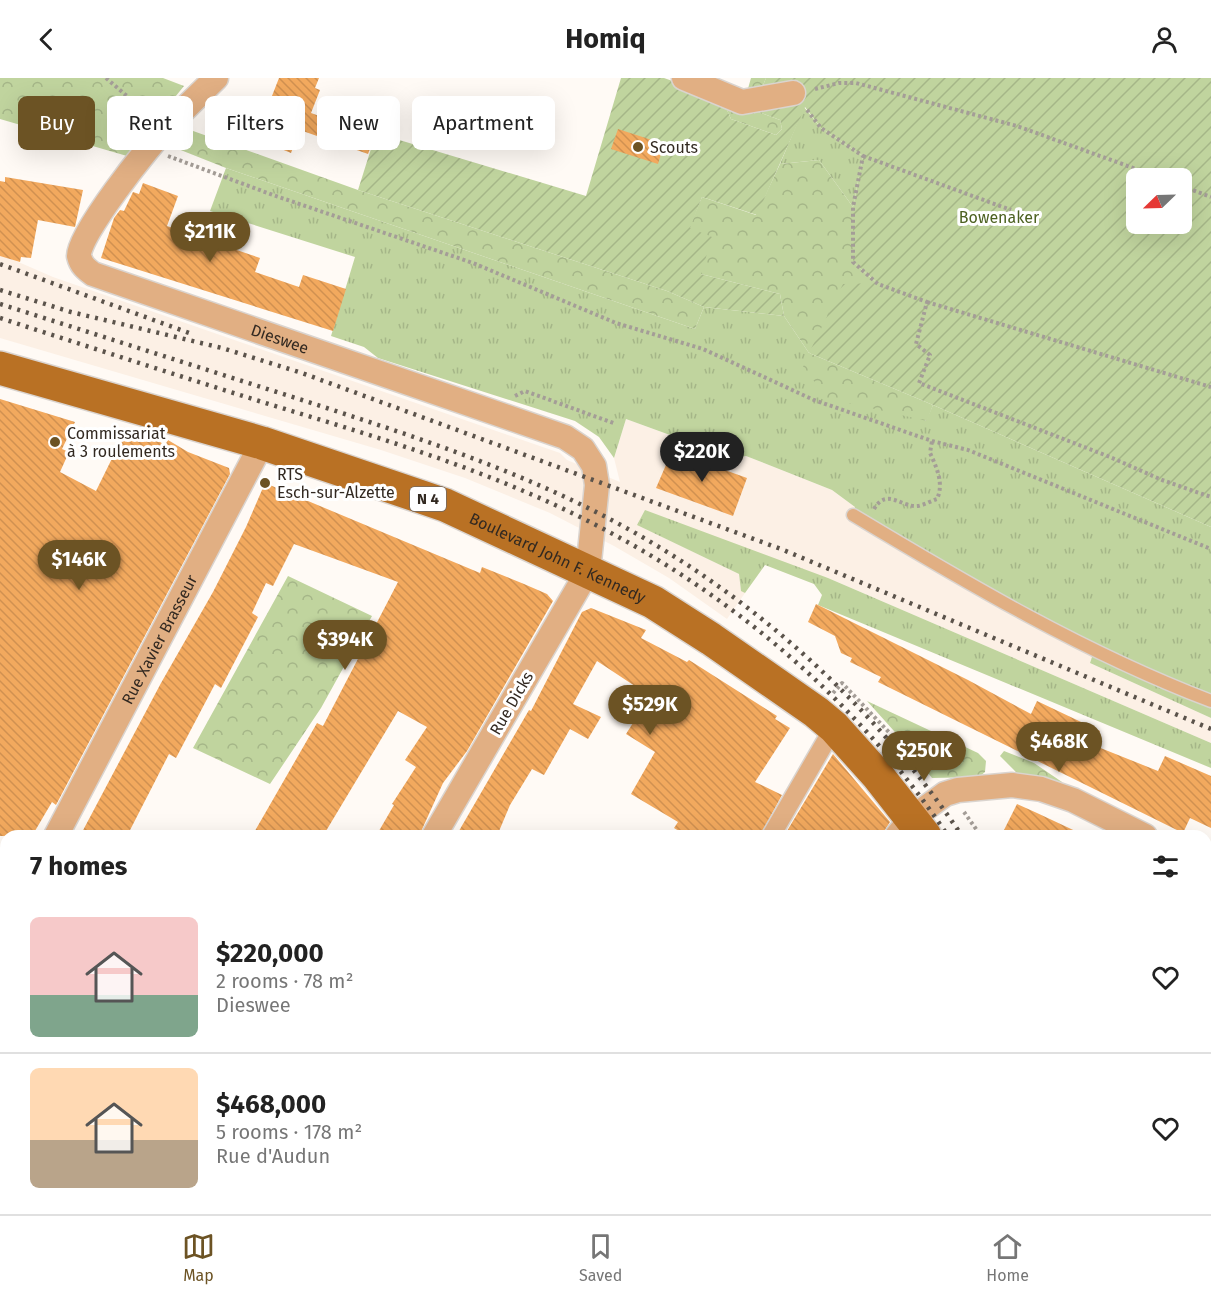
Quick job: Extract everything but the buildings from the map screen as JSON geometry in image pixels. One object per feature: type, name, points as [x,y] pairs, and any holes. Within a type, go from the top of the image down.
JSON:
[{"type":"main road","name":"Boulevard John F. Kennedy","points":[[0,368],[262,443],[445,505],[653,602],[711,639],[825,719],[911,830]]},
{"type":"street","name":"Dieswee","points":[[193,101],[216,78]]},
{"type":"street","points":[[684,78],[742,102],[793,93]]},
{"type":"street","name":"Dieswee","points":[[148,150],[104,206],[82,243],[79,255],[83,267],[93,274],[565,437],[583,450],[594,466],[597,485],[588,571]]},
{"type":"street","name":"Rue Xavier Brasseur","points":[[59,830],[262,443]]},
{"type":"street","name":"Rue Dicks","points":[[437,830],[588,571]]},
{"type":"street","points":[[774,830],[825,719]]},
{"type":"street","points":[[911,830],[945,794],[958,790],[1012,785],[1041,789],[1073,800],[1133,830]]},
{"type":"lane","points":[[853,515],[1017,610],[1094,651],[1211,700]]},
{"type":"path","points":[[106,78],[127,96]]},
{"type":"path","points":[[1011,210],[863,156],[821,128],[793,93],[840,83],[856,83],[1017,126],[1133,168]]},
{"type":"path","points":[[863,156],[854,207],[853,262],[878,284],[927,302],[1211,387]]},
{"type":"path","points":[[195,166],[473,263],[616,323],[703,349],[814,400],[932,441],[968,450],[1211,549]]},
{"type":"path","points":[[1192,190],[1211,197]]},
{"type":"path","points":[[927,302],[916,344],[930,355],[919,383],[1162,480],[1211,497]]},
{"type":"path","points":[[507,416],[517,394],[525,391],[616,424]]},
{"type":"path","points":[[866,523],[878,503],[891,498],[917,507],[937,499],[941,489],[936,466],[930,453],[932,441]]},
{"type":"path","points":[[825,719],[842,683],[912,754],[950,760],[957,771],[958,790]]},
{"type":"path","points":[[950,760],[960,738]]},
{"type":"shaded area","points":[[0,254],[53,277],[560,453],[567,460],[620,482],[614,458],[626,419],[732,458],[746,456],[832,490],[855,507],[853,515],[1094,651],[1090,663],[1211,718],[1211,743],[828,578],[638,525],[739,574],[741,590],[745,593],[727,619],[669,578],[614,546],[550,513],[465,478],[381,450],[0,338]]},
{"type":"green space","points":[[0,78],[163,78],[184,86],[176,96],[107,96],[107,150],[132,150],[127,156],[95,147],[95,96],[18,96],[18,124],[0,119]]},
{"type":"green space","name":"Bowenaker","points":[[621,78],[664,78],[735,103],[727,110],[731,119],[776,135],[782,129],[780,120],[753,110],[766,78],[1211,78],[1211,527],[809,353],[843,284],[877,283],[853,262],[853,207],[863,156],[821,128],[805,107],[757,215],[702,197],[690,228],[712,237],[701,274],[780,294],[784,316],[704,307],[667,291],[358,190],[371,150],[400,150],[400,140],[412,144],[412,150],[433,150],[586,196]]},
{"type":"green space","points":[[751,78],[766,78],[753,110],[780,120],[782,129],[776,135],[731,119],[727,110],[735,103],[743,106]]},
{"type":"green space","points":[[804,107],[821,128],[863,156],[853,207],[819,160],[780,164]]},
{"type":"green space","points":[[193,131],[205,135],[205,150],[246,150],[358,190],[667,291],[704,307],[695,329],[226,168],[181,150],[193,150]]},
{"type":"green space","points":[[819,160],[853,207],[853,262],[878,284],[809,353],[784,316],[780,294],[701,274],[689,228],[702,197],[756,215],[780,164]]},
{"type":"green space","points":[[226,168],[695,329],[704,307],[784,316],[809,353],[926,421],[933,405],[1211,527],[1211,718],[1090,663],[1094,651],[853,515],[855,507],[832,490],[746,456],[733,458],[626,419],[614,458],[599,437],[575,421],[378,358],[364,347],[331,336],[355,257],[210,211]]},
{"type":"green space","points":[[809,353],[933,405],[927,421],[827,398],[803,367]]},
{"type":"green space","points":[[645,510],[828,578],[1211,743],[1211,768],[818,605],[822,595],[814,584],[765,565],[745,593],[741,591],[739,574],[637,525]]},
{"type":"green space","points":[[288,576],[372,616],[321,708],[270,784],[193,748]]},
{"type":"green space","points":[[867,701],[978,753],[986,761],[985,772],[979,777],[932,778]]},
{"type":"green space","points":[[1004,751],[1034,763],[1062,782],[1062,786],[1025,781],[1000,756]]},
{"type":"railway","points":[[0,264],[192,334]]},
{"type":"railway","points":[[0,290],[71,312],[222,348],[302,373],[781,549],[1211,729]]},
{"type":"railway","points":[[0,304],[302,400],[473,458],[556,493],[637,534],[685,563],[731,595],[817,666],[857,705],[894,747],[958,830]]},
{"type":"railway","points":[[0,318],[426,454],[508,485],[588,521],[692,582],[788,655],[833,696],[874,740],[913,787],[944,830]]},
{"type":"place","name":"Scouts","points":[[638,147]]},
{"type":"place","name":"Commissariat à 3 roulements","points":[[55,442]]},
{"type":"place","name":"RTS Esch-sur-Alzette","points":[[265,483]]}]
